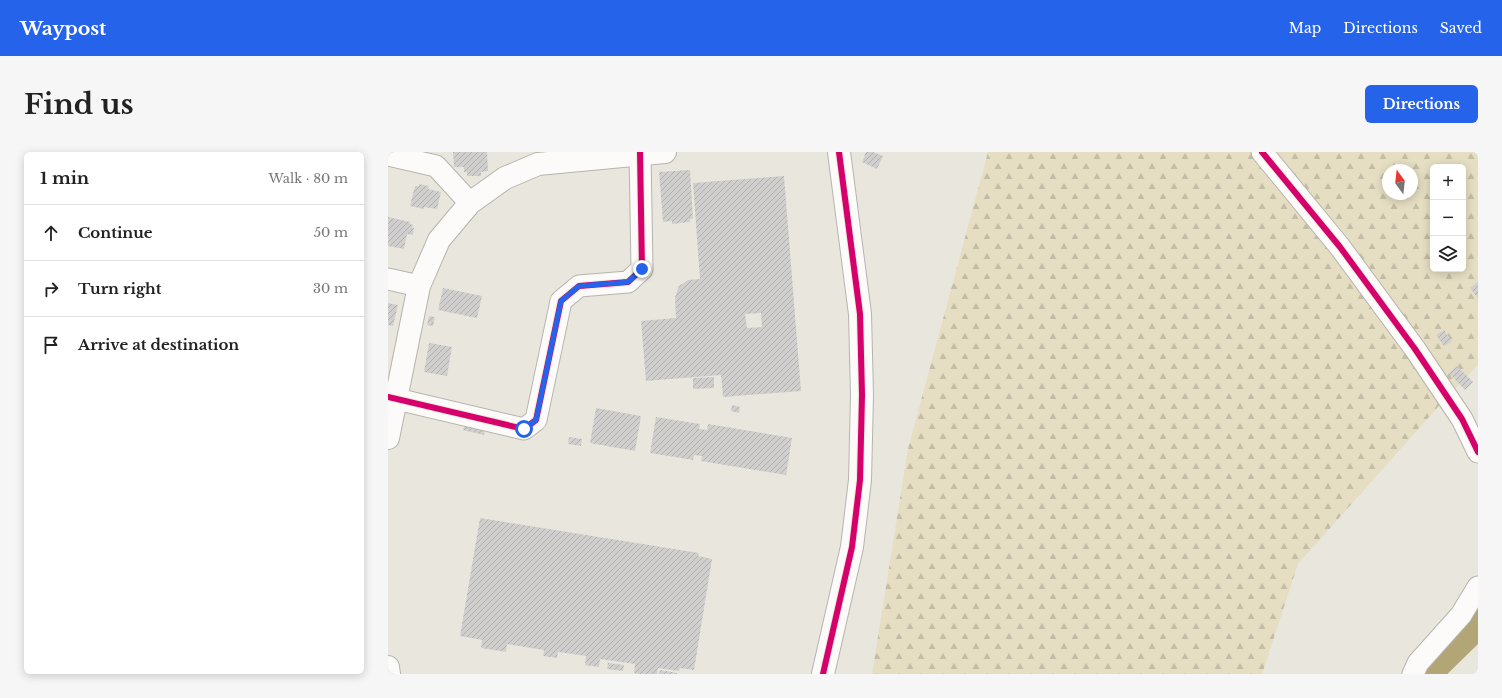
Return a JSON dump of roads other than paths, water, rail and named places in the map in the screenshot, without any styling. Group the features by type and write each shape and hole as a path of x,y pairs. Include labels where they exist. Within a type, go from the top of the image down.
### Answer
{"street":[{"path":"388,438 392,398 419,286 439,240 470,203 505,178 538,158 664,152"},
{"path":"823,674 852,547 860,480 862,395 860,314 839,152"},
{"path":"1262,152 1340,247 1415,349 1462,419 1478,452"},
{"path":"392,398 524,429 536,420 561,301 579,286 628,282 642,269 640,153"},
{"path":"388,156 436,159 470,203"},
{"path":"388,279 419,286"},
{"path":"1413,674 1418,663 1461,615 1478,586"},
{"path":"388,667 389,674"}],"waterway":[{"path":"1430,674 1434,664 1478,621"}]}
